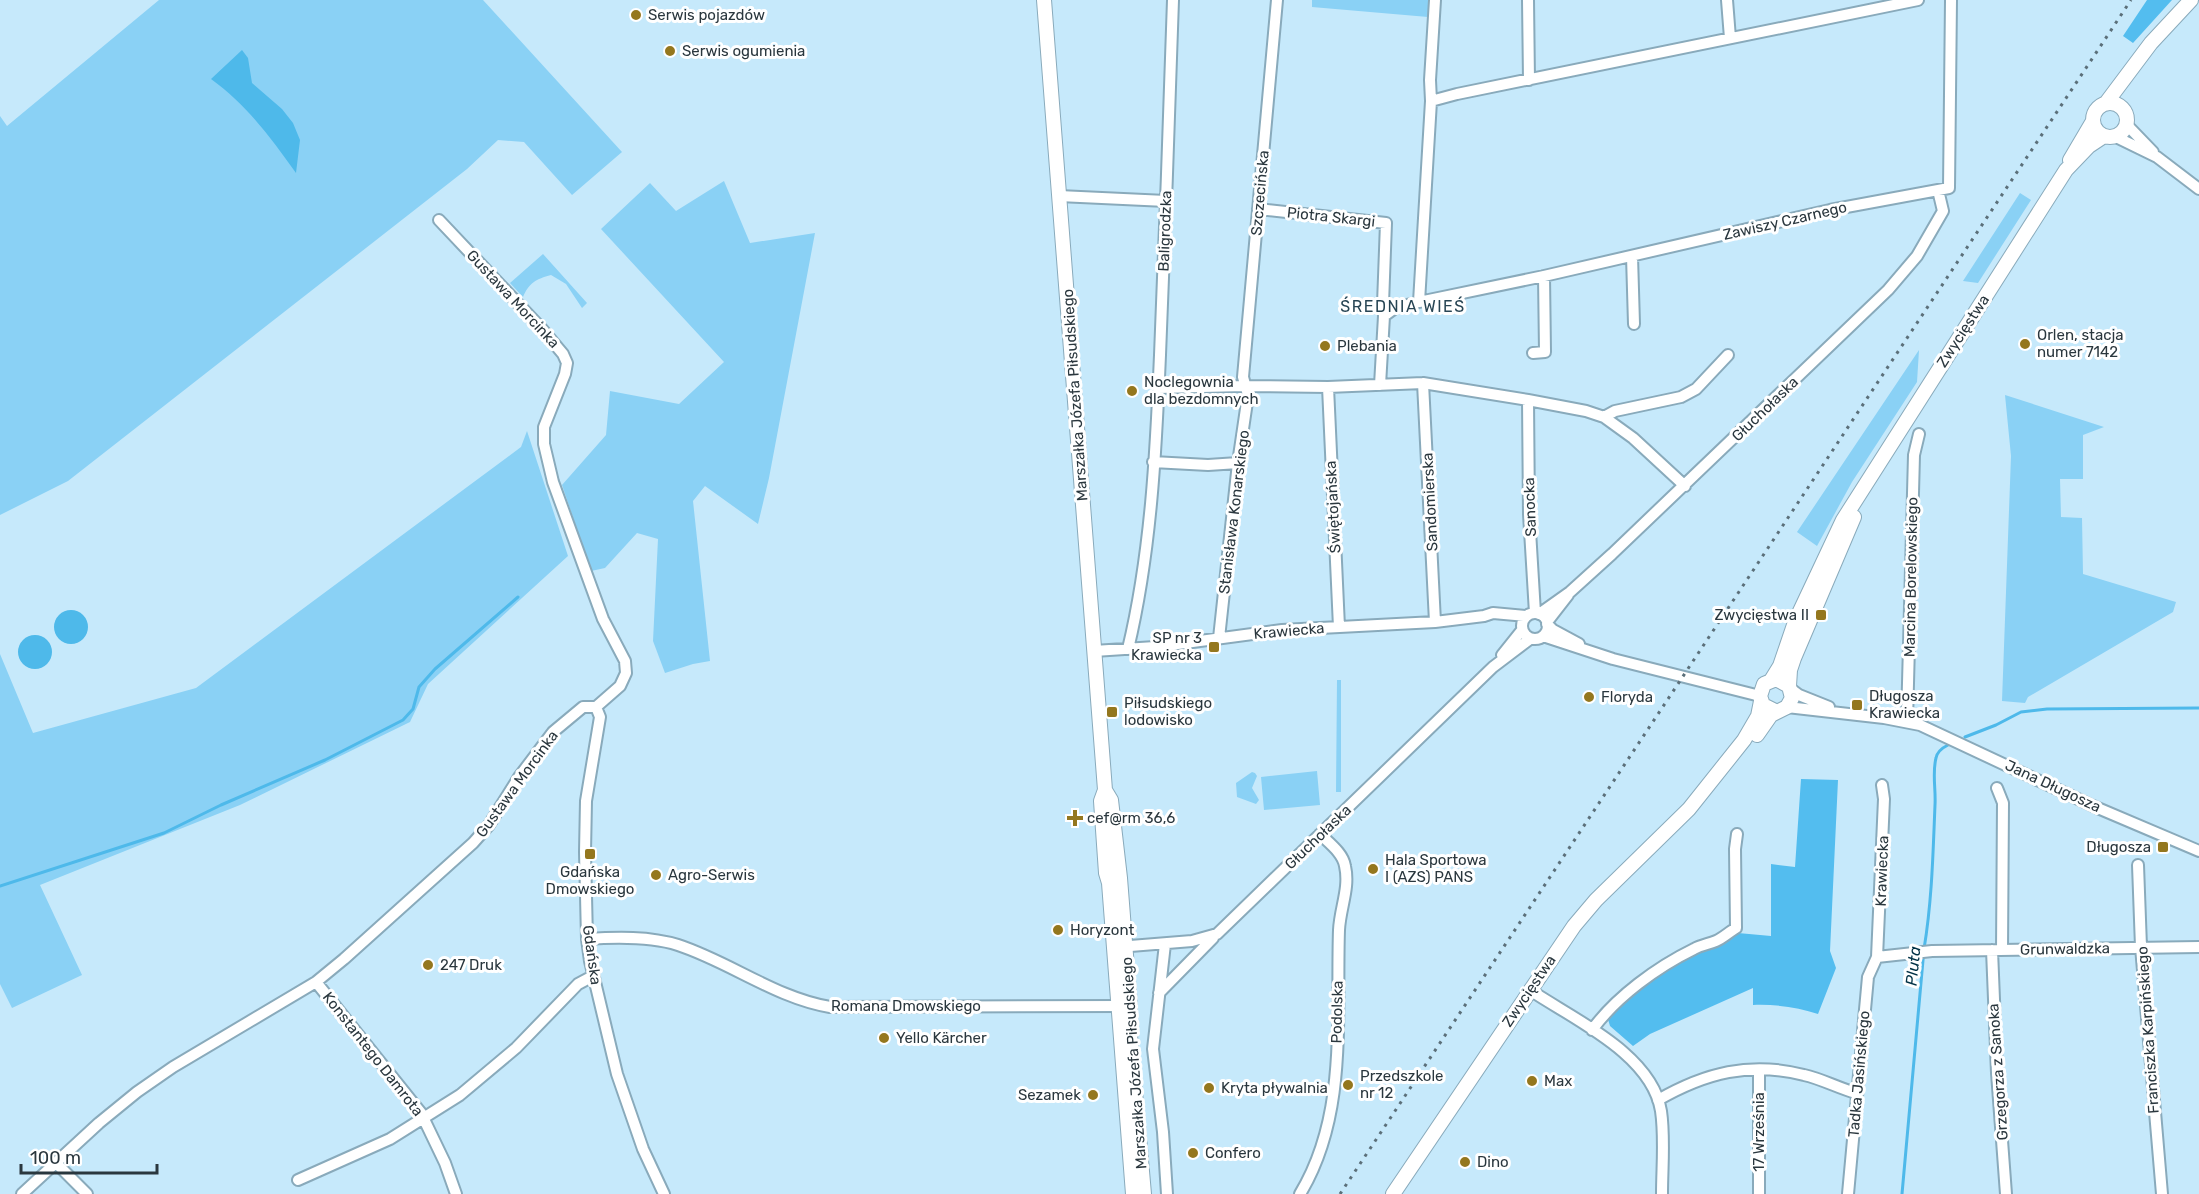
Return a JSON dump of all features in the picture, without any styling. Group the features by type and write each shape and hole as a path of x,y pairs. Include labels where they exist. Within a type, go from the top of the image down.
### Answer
{"main road":[{"name":"Marszałka Józefa Piłsudskiego","path":"1044,0 1105,790 1101,801 1120,947 1134,1143 1133,1194"},
{"path":"2134,67 2122,108 2127,119 2124,130 2109,136 2096,130 2093,121 2095,112 2106,103 2157,36 2191,0"},
{"path":"2106,103 2122,108"},
{"name":"Zwycięstwa","path":"2066,171 2072,154 2093,121"},
{"name":"Zwycięstwa","path":"1772,680 1780,666 1795,622 1840,526 1870,475 2066,171 2089,146 2109,136"},
{"name":"Zwycięstwa","path":"1790,687 1790,670 1794,658 1848,530 1861,492"},
{"path":"1772,680 1781,680 1790,687 1792,698 1781,709 1767,708 1760,699 1764,684 1772,680"},
{"name":"Zwycięstwa","path":"1393,1194 1574,926 1596,900 1689,808 1744,740 1758,716 1760,699"},
{"name":"Zwycięstwa","path":"1689,808 1705,799 1724,780 1738,764 1765,721 1781,709"},
{"name":"Marszałka Józefa Piłsudskiego","path":"1134,1143 1144,1194"}],"street":[{"name":"Baligrodzka","path":"1128,649 1140,596 1153,462 1173,0"},
{"name":"Szczecińska","path":"1245,386 1243,377 1277,0"},
{"path":"1419,302 1435,0"},
{"path":"1528,0 1528,80"},
{"path":"1728,0 1730,38"},
{"path":"1431,101 1918,0"},
{"path":"1938,190 1949,188 1950,175 1951,0"},
{"path":"2126,124 2157,157"},
{"path":"2109,136 2125,140 2157,157 2199,189"},
{"name":"Głuchołaska","path":"1539,618 1685,486 1904,273 1943,211 1938,190"},
{"name":"Zawiszy Czarnego","path":"1384,316 1395,308 1419,302 1544,276 1830,210 1938,190"},
{"path":"1059,196 1166,201"},
{"name":"Piotra Skargi","path":"1258,210 1386,223 1380,385"},
{"name":"Gustawa Morcinka","path":"22,1194 99,1123 146,1085 316,982 377,930 473,843 489,825 519,777 553,732 583,707 596,707 620,686 626,673 625,661 603,619 553,482 546,452 544,427 565,374 567,363 564,354 439,220"},
{"path":"1632,256 1634,324"},
{"path":"1533,353 1545,352 1544,276"},
{"path":"1604,417 1616,411 1681,397 1696,389 1728,355"},
{"path":"1158,388 1328,387 1423,383 1528,400 1586,411 1604,417 1633,438 1685,486"},
{"name":"Sandomierska","path":"1423,383 1435,622"},
{"name":"Stanisława Konarskiego","path":"1219,638 1248,395 1245,386"},
{"name":"Świętojańska","path":"1328,387 1339,627"},
{"name":"Sanocka","path":"1528,400 1529,514 1539,618"},
{"name":"Marcina Borelowskiego","path":"1907,721 1914,454 1919,434"},
{"path":"1153,462 1238,464"},
{"name":"Krawiecka","path":"1094,651 1282,630 1435,622 1493,613 1539,618 1552,630 1589,650"},
{"name":"Krawiecka","path":"1484,616 1506,620 1522,629"},
{"path":"1539,618 1548,628 1539,639 1530,639 1522,629 1523,621 1539,618"},
{"name":"Głuchołaska","path":"1493,667 1522,629"},
{"name":"Krawiecka","path":"1543,636 1760,699"},
{"name":"Głuchołaska","path":"1217,934 1493,667 1530,639"},
{"path":"1790,687 1799,695 1844,713"},
{"name":"Gdańska","path":"596,707 600,717 586,801 587,939 593,976 625,1098 643,1149 664,1194"},
{"path":"1781,709 1844,713 1907,721"},
{"name":"Jana Długosza","path":"1907,721 1946,736 2093,806 2199,851"},
{"name":"Krawiecka","path":"1877,957 1884,799 1882,785"},
{"name":"Grunwaldzka","path":"1997,788 2003,803 1997,950"},
{"name":"Podolska","path":"1300,1194 1323,1145 1333,1104 1339,925 1347,881 1345,864 1340,854 1320,834"},
{"path":"1592,1030 1608,1008 1668,964 1695,948 1719,940 1736,928 1737,834"},
{"name":"Franciszka Karpińskiego","path":"2138,865 2141,947 2162,1194"},
{"path":"1120,947 1165,944 1206,938 1217,934"},
{"name":"Marszałka Józefa Piłsudskiego","path":"1159,993 1217,934"},
{"name":"Romana Dmowskiego","path":"587,939 648,939 679,945 790,996 811,1004 830,1007 1124,1006"},
{"name":"Marszałka Józefa Piłsudskiego","path":"1165,944 1153,1049 1163,1132 1167,1194"},
{"name":"Grunwaldzka","path":"1877,957 1932,951 2199,947"},
{"name":"Grzegorza z Sanoka","path":"1997,950 1997,1073 2006,1194"},
{"name":"Tadka Jasińskiego","path":"1848,1194 1868,977 1877,957"},
{"path":"298,1180 363,1153 424,1120 500,1063 578,984 593,976"},
{"name":"Konstantego Damrota","path":"316,982 406,1092 424,1120 445,1163 456,1194"},
{"path":"1530,990 1626,1053 1647,1079 1658,1100 1662,1131 1662,1194"},
{"name":"17 Września","path":"1759,1070 1759,1194"},
{"path":"1658,1100 1688,1083 1726,1071 1786,1071 1806,1075 1856,1093"},
{"path":"56,1162 87,1194"}],"shaded area":[{"path":"159,0 483,0 622,152 572,195 524,142 498,140 467,169 68,481 0,515 0,116 7,126"},
{"path":"1312,0 1430,0 1428,17 1312,7"},
{"path":"2147,0 2172,0 2133,43 2123,36"},
{"path":"242,50 248,58 252,83 282,109 293,123 300,140 296,173 247,110 211,79"},
{"path":"724,181 750,243 815,233 769,478 758,524 705,486 693,501 710,661 665,673 653,641 658,539 637,533 605,568 591,571 562,485 606,435 610,391 679,404 724,362 601,229 650,183 676,211"},
{"path":"2020,193 2031,200 1978,283 1963,281"},
{"path":"543,254 587,303 582,308 566,284 551,275 534,282 523,297 510,283"},
{"path":"1919,350 1917,382 1852,482 1817,546 1797,532"},
{"path":"2005,395 2104,427 2083,435 2083,479 2060,479 2061,517 2082,518 2083,574 2176,602 2173,612 2028,697 2025,703 2002,701 2011,456"},
{"path":"527,431 568,556 428,684 410,722 240,805 40,885 82,975 12,1008 0,984 0,654 33,733 196,688 521,447"},
{"path":"71,610 83,615 88,627 83,639 71,644 59,639 54,627 59,615"},
{"path":"35,635 47,640 52,652 47,664 35,669 23,664 18,652 23,640"},
{"path":"1337,680 1341,680 1341,792 1336,792"},
{"path":"1317,771 1320,805 1264,810 1261,777"},
{"path":"1252,772 1257,776 1252,788 1259,800 1256,804 1237,797 1236,783"},
{"path":"1801,779 1838,780 1830,951 1836,968 1818,1014 1786,1006 1753,1005 1753,988 1650,1034 1633,1046 1610,1026 1607,1016 1625,998 1672,965 1738,933 1771,936 1771,864 1795,867"}],"waterway":[{"path":"0,886 164,833 221,805 325,760 403,720 413,709 419,687 435,669 518,597"},
{"name":"Pluta","path":"1965,737 2021,712 2047,709 2199,708"},
{"name":"Pluta","path":"1902,1194 1933,859 1935,764 1939,752 1948,745"}],"railway":[{"path":"1340,1194 2131,0"}],"place":[{"name":"Serwis pojazdów","path":"636,15"},
{"name":"Serwis ogumienia","path":"670,51"},
{"name":"Orlen, stacja numer 7142","path":"2025,344"},
{"name":"Plebania","path":"1325,346"},
{"name":"Noclegownia dla bezdomnych","path":"1132,391"},
{"name":"Zwycięstwa II","path":"1821,615"},
{"name":"SP nr 3 Krawiecka","path":"1214,647"},
{"name":"Floryda","path":"1589,697"},
{"name":"Długosza Krawiecka","path":"1857,705"},
{"name":"Piłsudskiego lodowisko","path":"1112,712"},
{"name":"cef@rm 36,6","path":"1075,818"},
{"name":"Długosza","path":"2163,847"},
{"name":"Gdańska Dmowskiego","path":"590,854"},
{"name":"Hala Sportowa I (AZS) PANS","path":"1373,869"},
{"name":"Agro-Serwis","path":"656,875"},
{"name":"Horyzont","path":"1058,930"},
{"name":"247 Druk","path":"428,965"},
{"name":"Yello Kärcher","path":"884,1038"},
{"name":"Max","path":"1532,1081"},
{"name":"Przedszkole nr 12","path":"1348,1085"},
{"name":"Kryta pływalnia","path":"1209,1088"},
{"name":"Sezamek","path":"1093,1095"},
{"name":"Confero","path":"1193,1153"},
{"name":"Dino","path":"1465,1162"}],"district":[{"name":"ŚREDNIA WIEŚ","path":"1403,306"}]}
